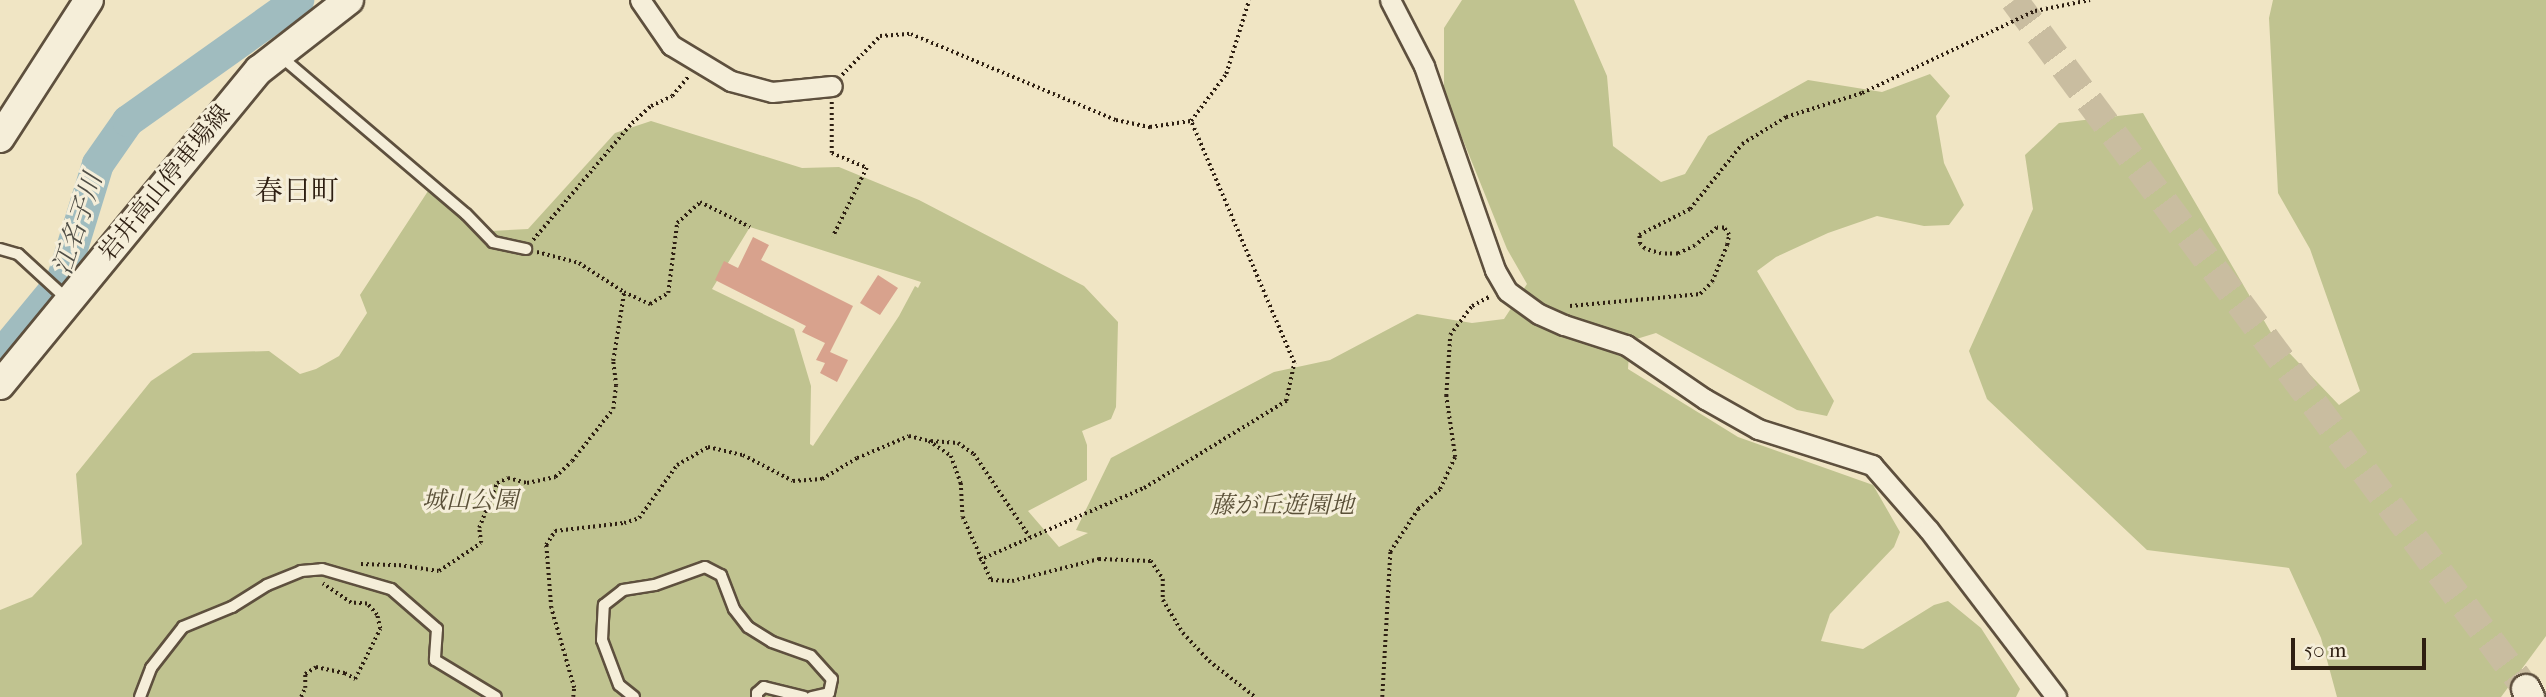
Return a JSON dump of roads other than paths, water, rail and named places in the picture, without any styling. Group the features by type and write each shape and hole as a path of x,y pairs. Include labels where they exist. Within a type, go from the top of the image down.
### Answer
{"main road":[{"path":"0,138 89,0"},
{"name":"岩井高山停車場線","path":"0,385 66,298 259,70 277,53 349,0"}],"street":[{"path":"640,0 671,45 698,65 731,81 772,92 831,86"},
{"path":"1390,0 1424,66 1495,270 1507,292 1539,314 1626,345 1705,399 1758,429 1872,465 1929,530 2056,697"}],"lane":[{"path":"277,53 466,214 493,242 526,249"},
{"path":"0,249 18,254 66,298"},
{"path":"634,697 619,685 601,640 604,605 623,590 655,585 705,567 720,575 734,609 748,627 772,642 811,656 832,679 829,693 811,697"},
{"path":"140,697 151,668 183,627 232,607 279,580 301,571 321,569 391,589 437,628 435,660 496,697"},
{"path":"757,697 757,693 764,687 804,697"}],"waterway":[{"name":"江名子川","path":"0,356 62,281 98,164 128,121 298,0"}],"tunnel":[{"path":"2014,0 2526,689"}],"district":[{"name":"春日町","path":"297,191"}],"park label":[{"name":"城山公園","path":"470,501"},
{"name":"藤が丘遊園地","path":"1282,506"}]}
